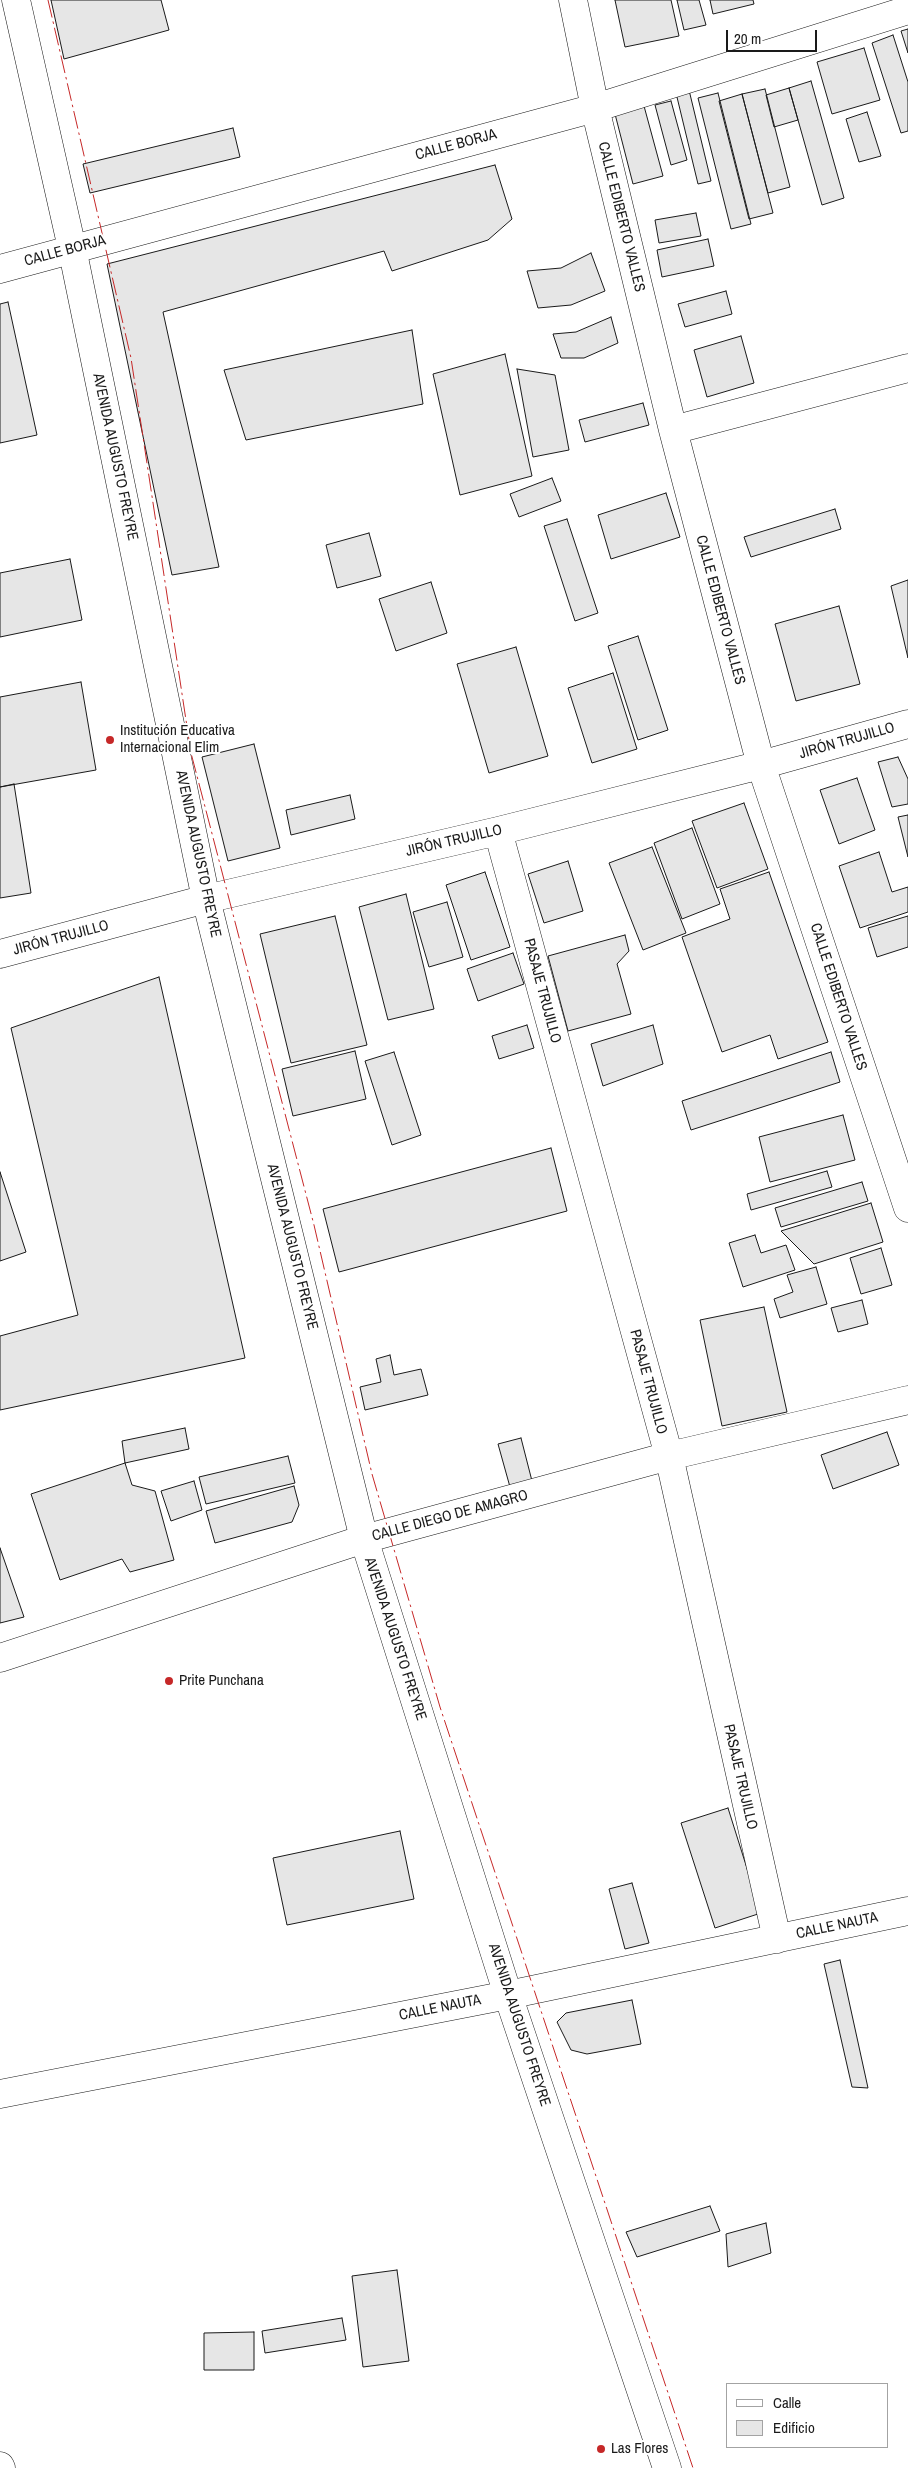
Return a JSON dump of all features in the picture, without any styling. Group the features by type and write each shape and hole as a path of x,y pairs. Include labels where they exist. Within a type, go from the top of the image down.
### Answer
{"street":[{"name":"AVENIDA AUGUSTO FREYRE","path":"16,0 72,248 206,899 364,1539 508,1994 667,2468"},
{"name":"CALLE EDIBERTO VALLES","path":"573,0 595,108 673,430 761,765 908,1208"},
{"name":"CALLE BORJA","path":"0,268 595,108 908,10"},
{"path":"673,430 908,368"},
{"name":"JIRÓN TRUJILLO","path":"0,954 206,899 498,831 761,765 908,724"},
{"name":"PASAJE TRUJILLO","path":"498,831 669,1456 777,1939"},
{"name":"CALLE DIEGO DE AMAGRO","path":"0,1658 364,1539 669,1456 908,1400"},
{"name":"CALLE NAUTA","path":"0,2094 508,1994 908,1911"}],"building":[{"path":"51,0 161,0 169,30 64,59"},
{"path":"615,0 671,0 679,36 625,47"},
{"path":"677,0 699,0 706,25 684,30"},
{"path":"710,0 753,0 754,4 713,14"},
{"path":"908,29 908,53 901,31"},
{"path":"893,35 908,82 908,131 901,133 872,43"},
{"path":"864,48 880,100 832,114 817,62"},
{"path":"811,81 844,198 822,205 789,88"},
{"path":"789,88 798,120 774,127 766,95"},
{"path":"765,89 790,187 768,193 742,94"},
{"path":"689,90 711,181 698,184 676,93"},
{"path":"718,93 751,224 731,229 698,98"},
{"path":"742,94 773,213 749,219 719,101"},
{"path":"671,101 687,160 671,165 655,105"},
{"path":"644,106 663,176 633,184 615,114"},
{"path":"867,112 881,156 859,162 846,119"},
{"path":"233,128 240,157 90,193 83,164"},
{"path":"495,165 512,219 488,240 392,271 384,251 163,312 219,567 172,575 107,264"},
{"path":"696,213 701,236 659,243 655,220"},
{"path":"708,239 714,266 662,277 657,250"},
{"path":"591,253 605,291 571,305 538,308 527,271 561,268"},
{"path":"726,291 732,314 685,327 678,304"},
{"path":"8,302 37,435 0,443 0,304"},
{"path":"611,317 618,343 584,358 561,358 553,334 576,332"},
{"path":"412,330 423,404 246,440 224,370"},
{"path":"741,336 754,383 707,397 694,350"},
{"path":"505,354 532,476 460,495 433,374"},
{"path":"517,369 555,375 569,450 533,457"},
{"path":"643,403 649,425 585,442 579,420"},
{"path":"552,478 561,501 519,517 510,494"},
{"path":"666,493 680,537 611,559 598,515"},
{"path":"835,509 841,529 751,557 744,537"},
{"path":"567,519 598,613 575,621 544,526"},
{"path":"369,533 381,576 337,588 326,545"},
{"path":"70,559 82,620 0,637 0,573"},
{"path":"908,580 908,658 891,586"},
{"path":"431,582 447,633 396,651 379,599"},
{"path":"839,606 860,684 796,701 775,624"},
{"path":"638,636 668,730 638,740 608,646"},
{"path":"516,647 548,756 489,773 457,664"},
{"path":"613,673 637,749 592,763 568,688"},
{"path":"81,682 96,770 0,787 0,697"},
{"path":"254,744 280,848 228,861 202,757"},
{"path":"898,757 908,779 908,804 892,807 878,762"},
{"path":"857,778 875,830 839,844 820,790"},
{"path":"14,784 31,893 0,898 0,787"},
{"path":"350,795 355,819 291,835 286,810"},
{"path":"744,803 768,869 717,888 692,821"},
{"path":"908,815 908,857 898,817"},
{"path":"692,828 720,904 682,919 654,843"},
{"path":"652,847 686,933 643,950 609,863"},
{"path":"879,852 892,892 908,887 908,912 860,928 839,866"},
{"path":"568,861 583,911 544,923 528,874"},
{"path":"485,872 510,947 471,960 446,885"},
{"path":"769,872 828,1042 778,1059 770,1035 722,1052 682,937 730,919 720,889"},
{"path":"406,894 434,1009 388,1020 359,907"},
{"path":"447,902 463,957 429,967 413,912"},
{"path":"335,916 367,1045 291,1063 260,934"},
{"path":"908,916 908,947 877,957 868,928"},
{"path":"625,935 629,951 617,964 631,1014 568,1031 548,956"},
{"path":"513,953 524,984 478,1001 467,969"},
{"path":"159,977 245,1358 0,1410 0,1336 78,1315 11,1028"},
{"path":"527,1025 534,1048 499,1059 492,1036"},
{"path":"653,1025 663,1064 603,1086 591,1044"},
{"path":"355,1051 366,1099 293,1116 282,1069"},
{"path":"394,1052 421,1135 392,1145 365,1061"},
{"path":"831,1052 840,1082 691,1130 682,1101"},
{"path":"843,1115 855,1160 770,1182 759,1137"},
{"path":"551,1148 567,1211 339,1272 323,1209"},
{"path":"827,1171 832,1187 751,1210 747,1194"},
{"path":"0,1172 26,1252 0,1261"},
{"path":"862,1182 868,1201 781,1227 775,1208"},
{"path":"871,1203 883,1242 814,1264 781,1231"},
{"path":"755,1235 761,1253 786,1245 795,1270 743,1287 729,1243"},
{"path":"881,1248 892,1285 861,1294 850,1258"},
{"path":"816,1267 827,1304 780,1318 774,1299 793,1292 787,1275"},
{"path":"862,1300 868,1324 838,1332 831,1308"},
{"path":"764,1307 787,1412 722,1426 700,1320"},
{"path":"390,1355 394,1375 421,1369 428,1395 365,1410 360,1387 381,1382 376,1359"},
{"path":"185,1428 189,1449 125,1463 122,1441"},
{"path":"887,1432 899,1465 833,1489 821,1455"},
{"path":"521,1438 532,1481 510,1487 498,1444"},
{"path":"288,1456 295,1483 206,1504 199,1477"},
{"path":"125,1463 132,1485 155,1491 174,1560 130,1572 122,1559 60,1580 31,1494"},
{"path":"194,1481 202,1510 171,1521 161,1491"},
{"path":"294,1486 299,1505 292,1522 215,1543 206,1511"},
{"path":"0,1548 24,1617 0,1623"},
{"path":"728,1808 761,1913 715,1928 681,1823"},
{"path":"400,1831 414,1899 287,1925 273,1858"},
{"path":"632,1883 649,1943 625,1949 609,1889"},
{"path":"840,1960 868,2088 852,2087 824,1964"},
{"path":"632,2000 641,2044 587,2054 571,2050 557,2022 566,2013"},
{"path":"710,2206 720,2231 637,2257 626,2232"},
{"path":"766,2223 771,2253 728,2267 726,2234"},
{"path":"397,2270 409,2361 363,2367 352,2276"},
{"path":"342,2318 346,2340 265,2353 262,2331"},
{"path":"254,2332 254,2370 204,2370 204,2333"}],"power":[{"path":"48,0 131,358 191,753 314,1225 372,1474 440,1707 693,2468"}],"place":[{"name":"Institución Educativa Internacional Elim","path":"110,740"},
{"name":"Prite Punchana","path":"169,1681"},
{"name":"Las Flores","path":"601,2449"}]}
